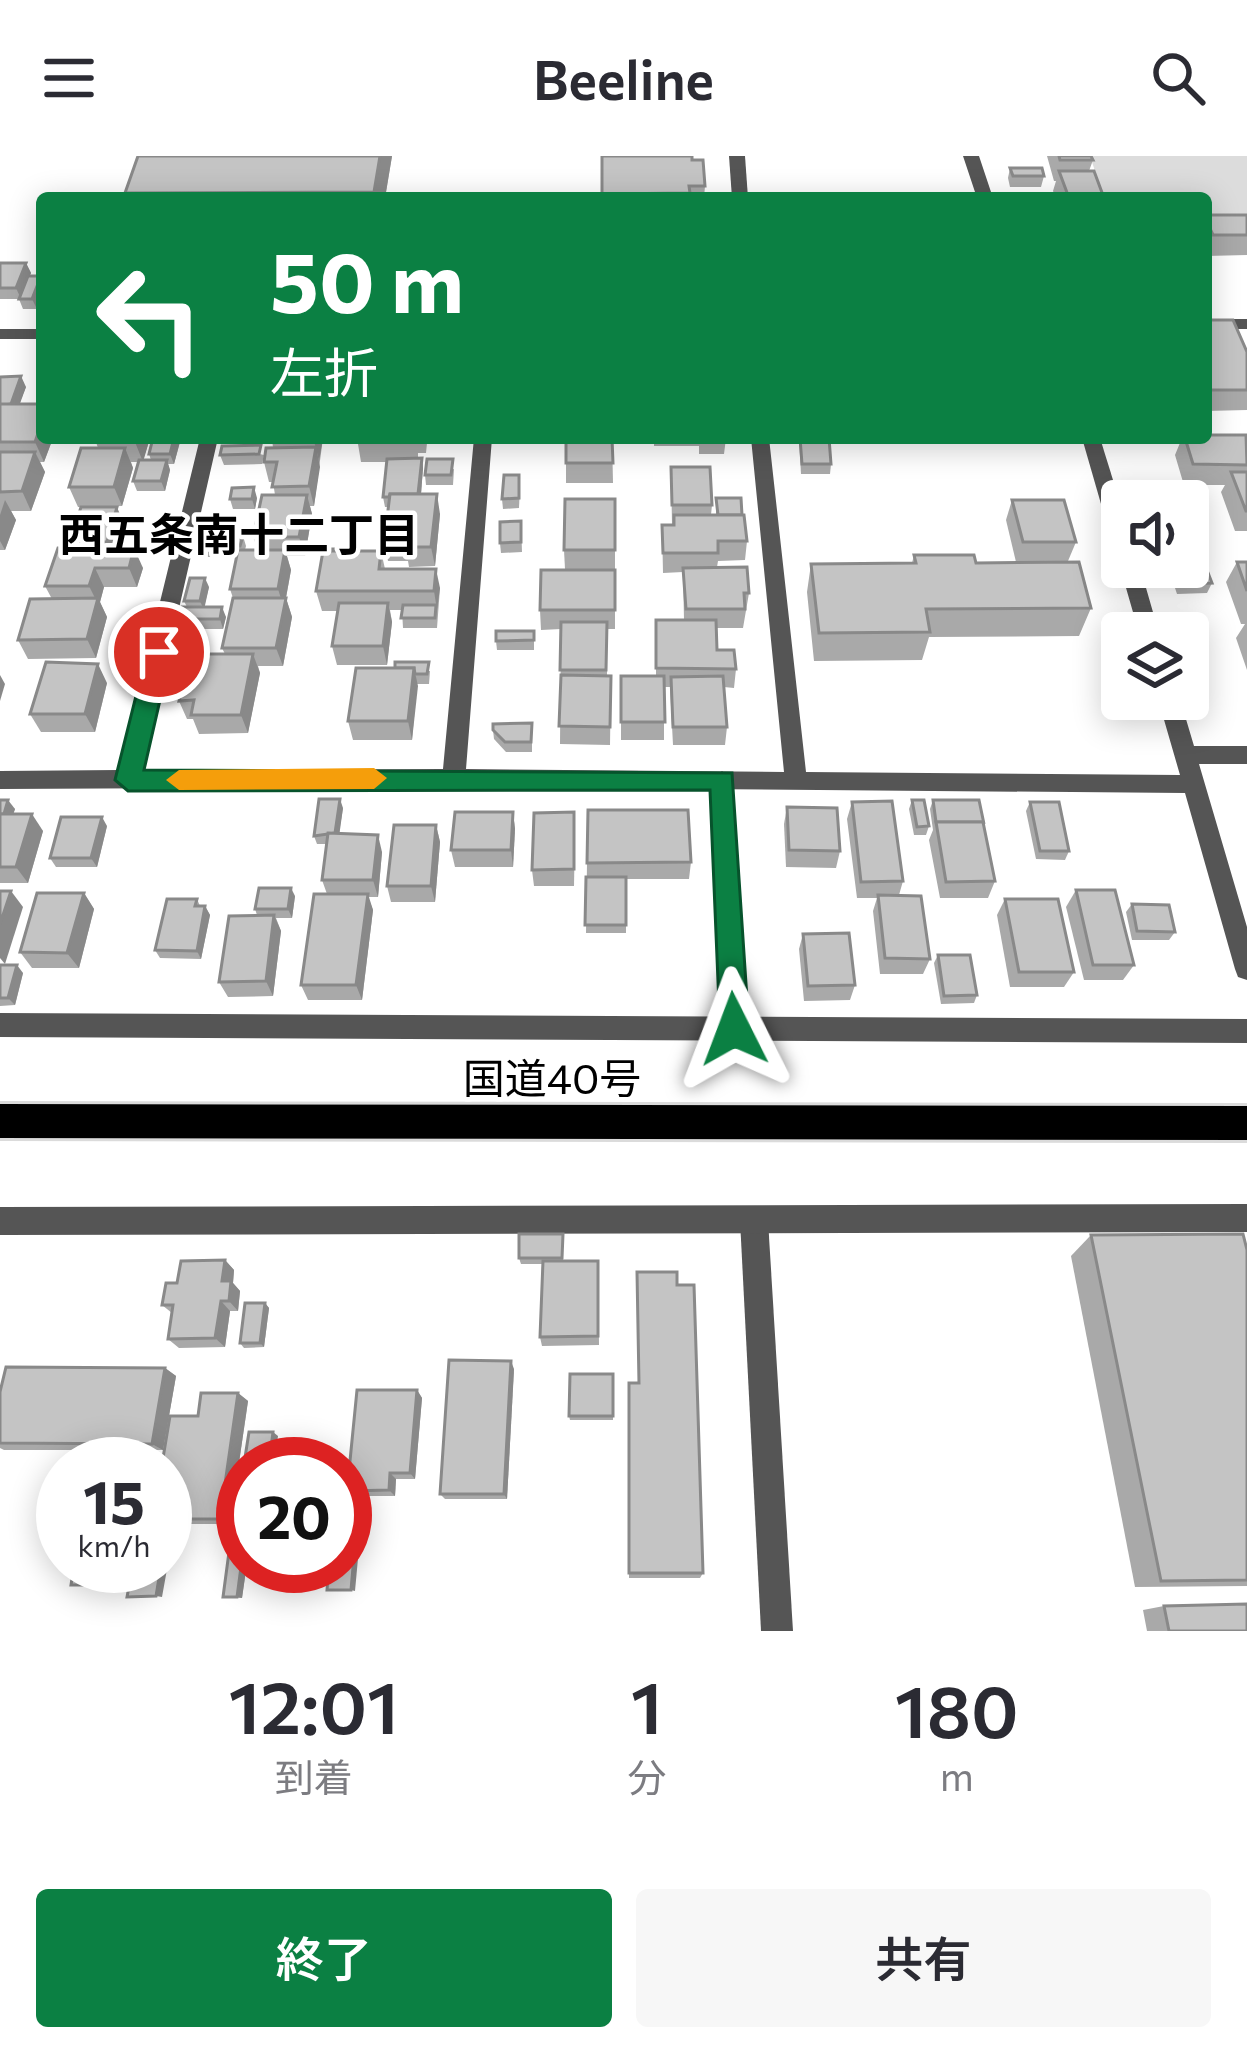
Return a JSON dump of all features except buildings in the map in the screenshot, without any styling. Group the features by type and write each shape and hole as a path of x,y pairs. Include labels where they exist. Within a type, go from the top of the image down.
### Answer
{"highway":[{"name":"国道40号","path":"0,1121 1247,1123"}],"street":[{"path":"737,156 740,192"},
{"path":"971,156 983,192"},
{"path":"1212,324 1247,324"},
{"path":"0,334 36,334"},
{"path":"128,780 208,444"},
{"path":"454,778 482,444"},
{"path":"761,444 796,781"},
{"path":"1093,444 1104,480"},
{"path":"1174,720 1247,969"},
{"path":"1185,755 1247,755"},
{"path":"0,780 1193,784"},
{"path":"722,780 734,1029"},
{"path":"0,1024 1247,1031"},
{"path":"0,1221 1247,1218"},
{"path":"754,1220 778,1631"}],"shaded area":[{"path":"1090,156 1247,156 1247,227 1212,227 1212,192 1102,192"}],"slow traffic":[{"path":"179,780 374,778"}],"district":[{"name":"西五条南十二丁目","path":"239,532"}],"route":[{"path":"159,652 128,780 722,780 734,1029"}]}
